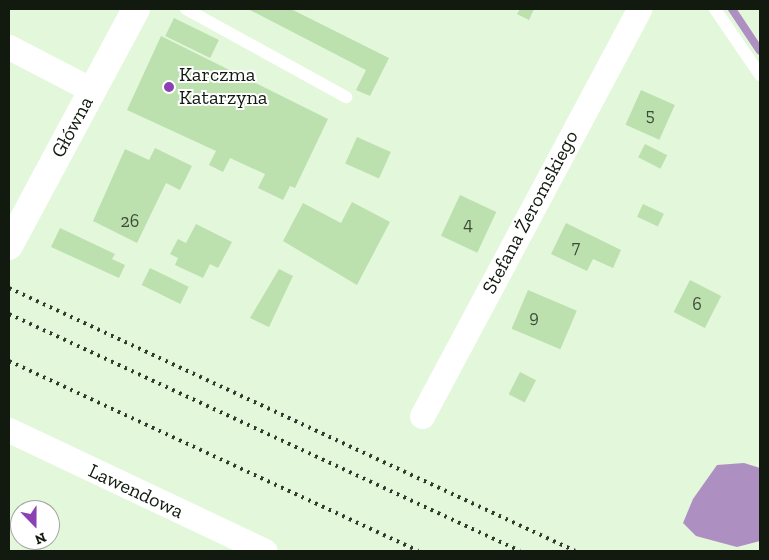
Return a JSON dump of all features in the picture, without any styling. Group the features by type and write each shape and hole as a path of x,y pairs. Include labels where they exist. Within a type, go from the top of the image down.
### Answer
{"street":[{"name":"Główna","path":"9,246 136,9"},
{"name":"Stefana Żeromskiego","path":"422,416 639,9"},
{"path":"9,47 92,90"},
{"name":"Lawendowa","path":"9,430 265,551"}],"lane":[{"path":"186,9 346,97"},
{"path":"715,9 760,75"}],"shaded area":[{"path":"744,463 760,468 760,541 737,547 696,536 683,523 693,499 717,465"}],"building":[{"path":"248,9 291,9 389,58 370,96 356,90 366,70"},
{"path":"520,9 534,9 529,20 517,14"},
{"path":"174,18 219,40 210,58 165,36"},
{"path":"161,36 328,119 295,188 290,186 283,200 258,188 265,174 230,158 223,172 209,165 216,151 127,110"},
{"path":"641,90 675,105 659,140 626,125"},
{"path":"357,137 391,152 379,179 345,163"},
{"path":"645,144 667,155 660,169 638,157"},
{"path":"155,148 192,166 180,190 166,183 137,243 93,221 125,149 149,160"},
{"path":"460,195 496,212 477,253 441,236"},
{"path":"352,202 390,222 357,285 283,241 303,203 341,223"},
{"path":"643,204 664,214 658,226 637,217"},
{"path":"566,223 621,250 613,268 593,259 587,271 551,254"},
{"path":"196,224 232,242 218,268 210,264 203,278 175,265 178,258 170,254 178,239 186,243"},
{"path":"60,228 115,254 112,259 125,265 119,278 51,247"},
{"path":"150,268 189,287 180,304 142,285"},
{"path":"279,269 293,276 269,327 250,318"},
{"path":"690,280 721,296 705,328 674,312"},
{"path":"528,290 577,311 560,349 512,329"},
{"path":"520,372 536,380 525,402 509,394"}],"waterway":[{"path":"732,9 760,51"}],"railway":[{"path":"9,288 575,551"},
{"path":"9,314 520,551"},
{"path":"9,361 418,551"}],"place":[{"name":"Karczma Katarzyna","path":"169,87"}]}
